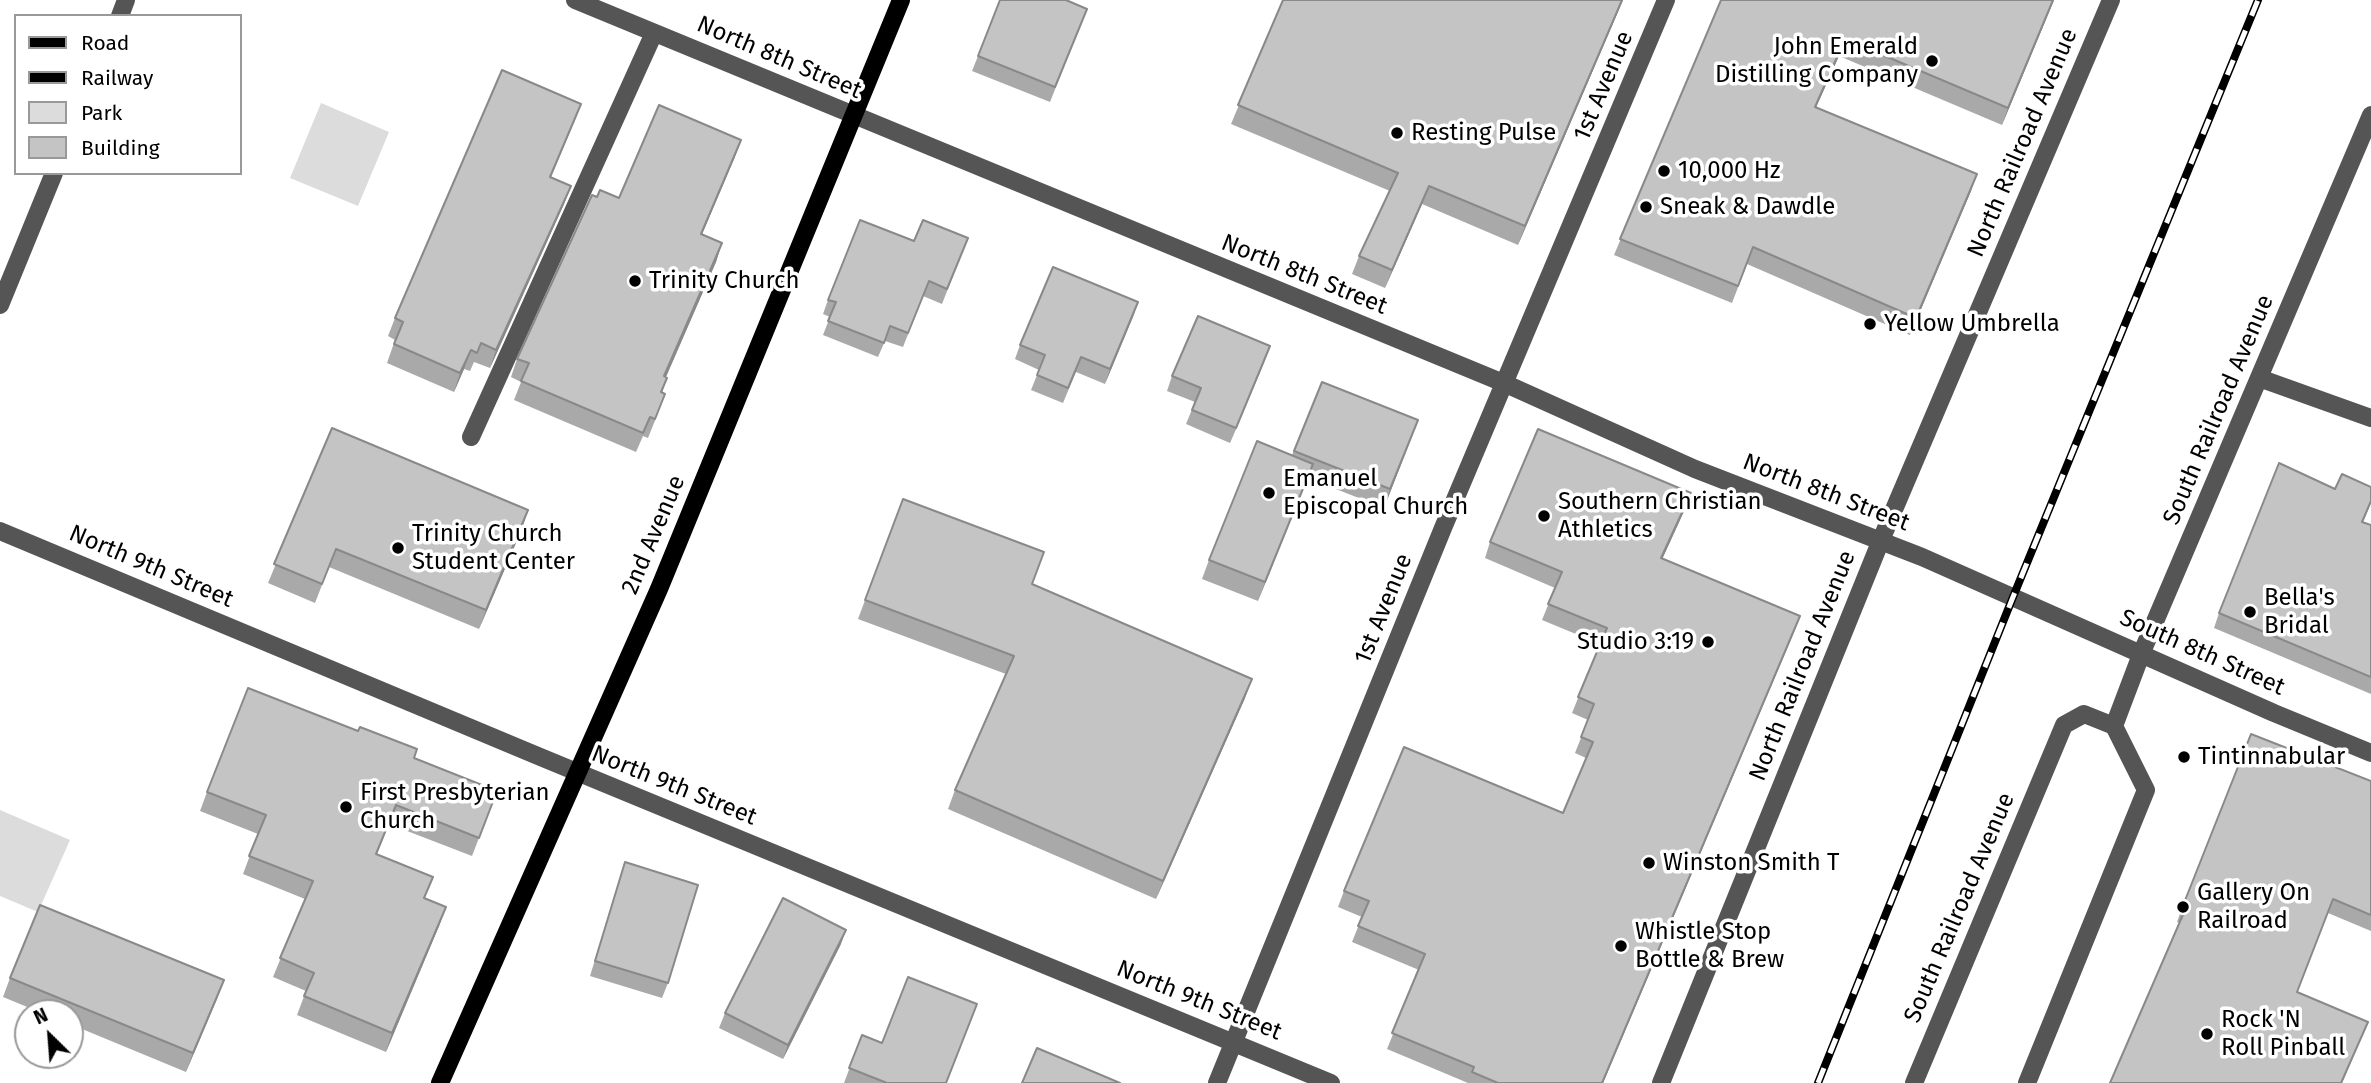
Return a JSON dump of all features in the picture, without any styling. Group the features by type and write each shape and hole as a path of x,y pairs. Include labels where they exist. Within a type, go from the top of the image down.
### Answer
{"main road":[{"name":"2nd Avenue","path":"440,1083 659,589 901,0"}],"street":[{"name":"North 8th Street","path":"575,0 1506,384 1695,469 1881,540 2013,597"},
{"name":"1st Avenue","path":"1217,1083 1443,528 1666,0"},
{"name":"North Railroad Avenue","path":"1661,1083 1881,540 2111,0"},
{"path":"471,437 654,33"},
{"name":"South Railroad Avenue","path":"1914,1083 2064,725 2084,714 2114,726 2142,652 2371,115"},
{"path":"0,305 53,175"},
{"path":"2259,378 2371,418"},
{"name":"North 9th Street","path":"0,531 1331,1083"},
{"name":"South 8th Street","path":"2013,597 2371,753"},
{"path":"2027,1083 2146,790 2114,726"}],"green space":[{"path":"321,103 389,132 358,206 290,178"},
{"path":"0,810 70,840 38,912 0,896"}],"building":[{"path":"1000,0 1066,0 1087,9 1055,87 978,56"},
{"path":"1283,0 1622,0 1525,226 1429,186 1392,270 1359,256 1398,173 1238,105"},
{"path":"1721,0 2053,0 2008,108 1845,39 1815,107 1977,174 1916,318 1753,247 1738,286 1620,239"},
{"path":"502,70 581,104 550,177 571,186 496,350 481,343 477,353 471,350 460,373 394,344 403,322 395,318"},
{"path":"659,105 741,140 701,234 722,243 664,376 667,378 661,392 665,394 655,419 650,417 643,433 521,381 529,363 517,359 592,195 597,197 600,190 619,198"},
{"path":"860,220 914,241 923,220 968,238 947,289 929,281 908,333 890,326 884,343 828,321 836,302 828,300"},
{"path":"1053,267 1138,302 1110,369 1081,357 1068,388 1037,375 1045,355 1020,345"},
{"path":"1198,316 1270,346 1236,428 1192,410 1201,388 1172,376"},
{"path":"1322,382 1418,420 1390,489 1294,451"},
{"name":"Trinity Church Student Center","path":"332,428 528,510 486,610 336,549 322,584 274,564"},
{"path":"1538,429 1691,493 1661,558 1800,616 1602,1083 1498,1083 1472,1072 1474,1067 1392,1033 1425,954 1358,926 1369,901 1344,891 1404,747 1563,813 1593,742 1581,737 1594,704 1578,697 1607,628 1548,604 1562,572 1490,542"},
{"path":"1257,441 1313,464 1265,582 1209,560"},
{"path":"2279,463 2335,489 2342,474 2371,487 2371,501 2362,522 2371,525 2371,677 2219,613"},
{"path":"903,499 1044,552 1032,584 1252,679 1163,881 955,790 1014,656 865,600"},
{"path":"248,688 358,731 360,727 417,749 414,758 497,791 479,838 396,805 376,854 433,877 424,898 446,907 392,1033 304,996 314,973 280,958 313,881 249,856 266,815 207,792"},
{"path":"2251,734 2371,781 2371,915 2333,899 2297,992 2368,1022 2341,1083 2110,1083 2185,910 2182,908"},
{"path":"625,862 698,885 668,983 595,961"},
{"path":"783,898 846,930 788,1045 725,1013"},
{"path":"40,905 224,980 193,1053 84,1008 84,999 61,999 10,978"},
{"path":"908,977 977,1004 946,1083 887,1083 849,1068 862,1035 882,1043"},
{"path":"1037,1048 1120,1083 1022,1083"}],"railway":[{"path":"1818,1083 2013,597 2258,0"}],"place":[{"name":"John Emerald Distilling Company","path":"1932,61"},
{"name":"Resting Pulse","path":"1397,133"},
{"name":"10,000 Hz","path":"1664,171"},
{"name":"Sneak & Dawdle","path":"1646,207"},
{"name":"Trinity Church","path":"635,281"},
{"name":"Yellow Umbrella","path":"1870,324"},
{"name":"Emanuel Episcopal Church","path":"1269,493"},
{"name":"Southern Christian Athletics","path":"1544,516"},
{"name":"Trinity Church Student Center","path":"398,548"},
{"name":"Bella's Bridal","path":"2250,612"},
{"name":"Studio 3:19","path":"1708,642"},
{"name":"Tintinnabular","path":"2184,757"},
{"name":"First Presbyterian Church","path":"346,807"},
{"name":"Winston Smith T","path":"1649,863"},
{"name":"Gallery On Railroad","path":"2183,907"},
{"name":"Whistle Stop Bottle & Brew","path":"1621,946"},
{"name":"Rock 'N Roll Pinball","path":"2207,1034"}]}
